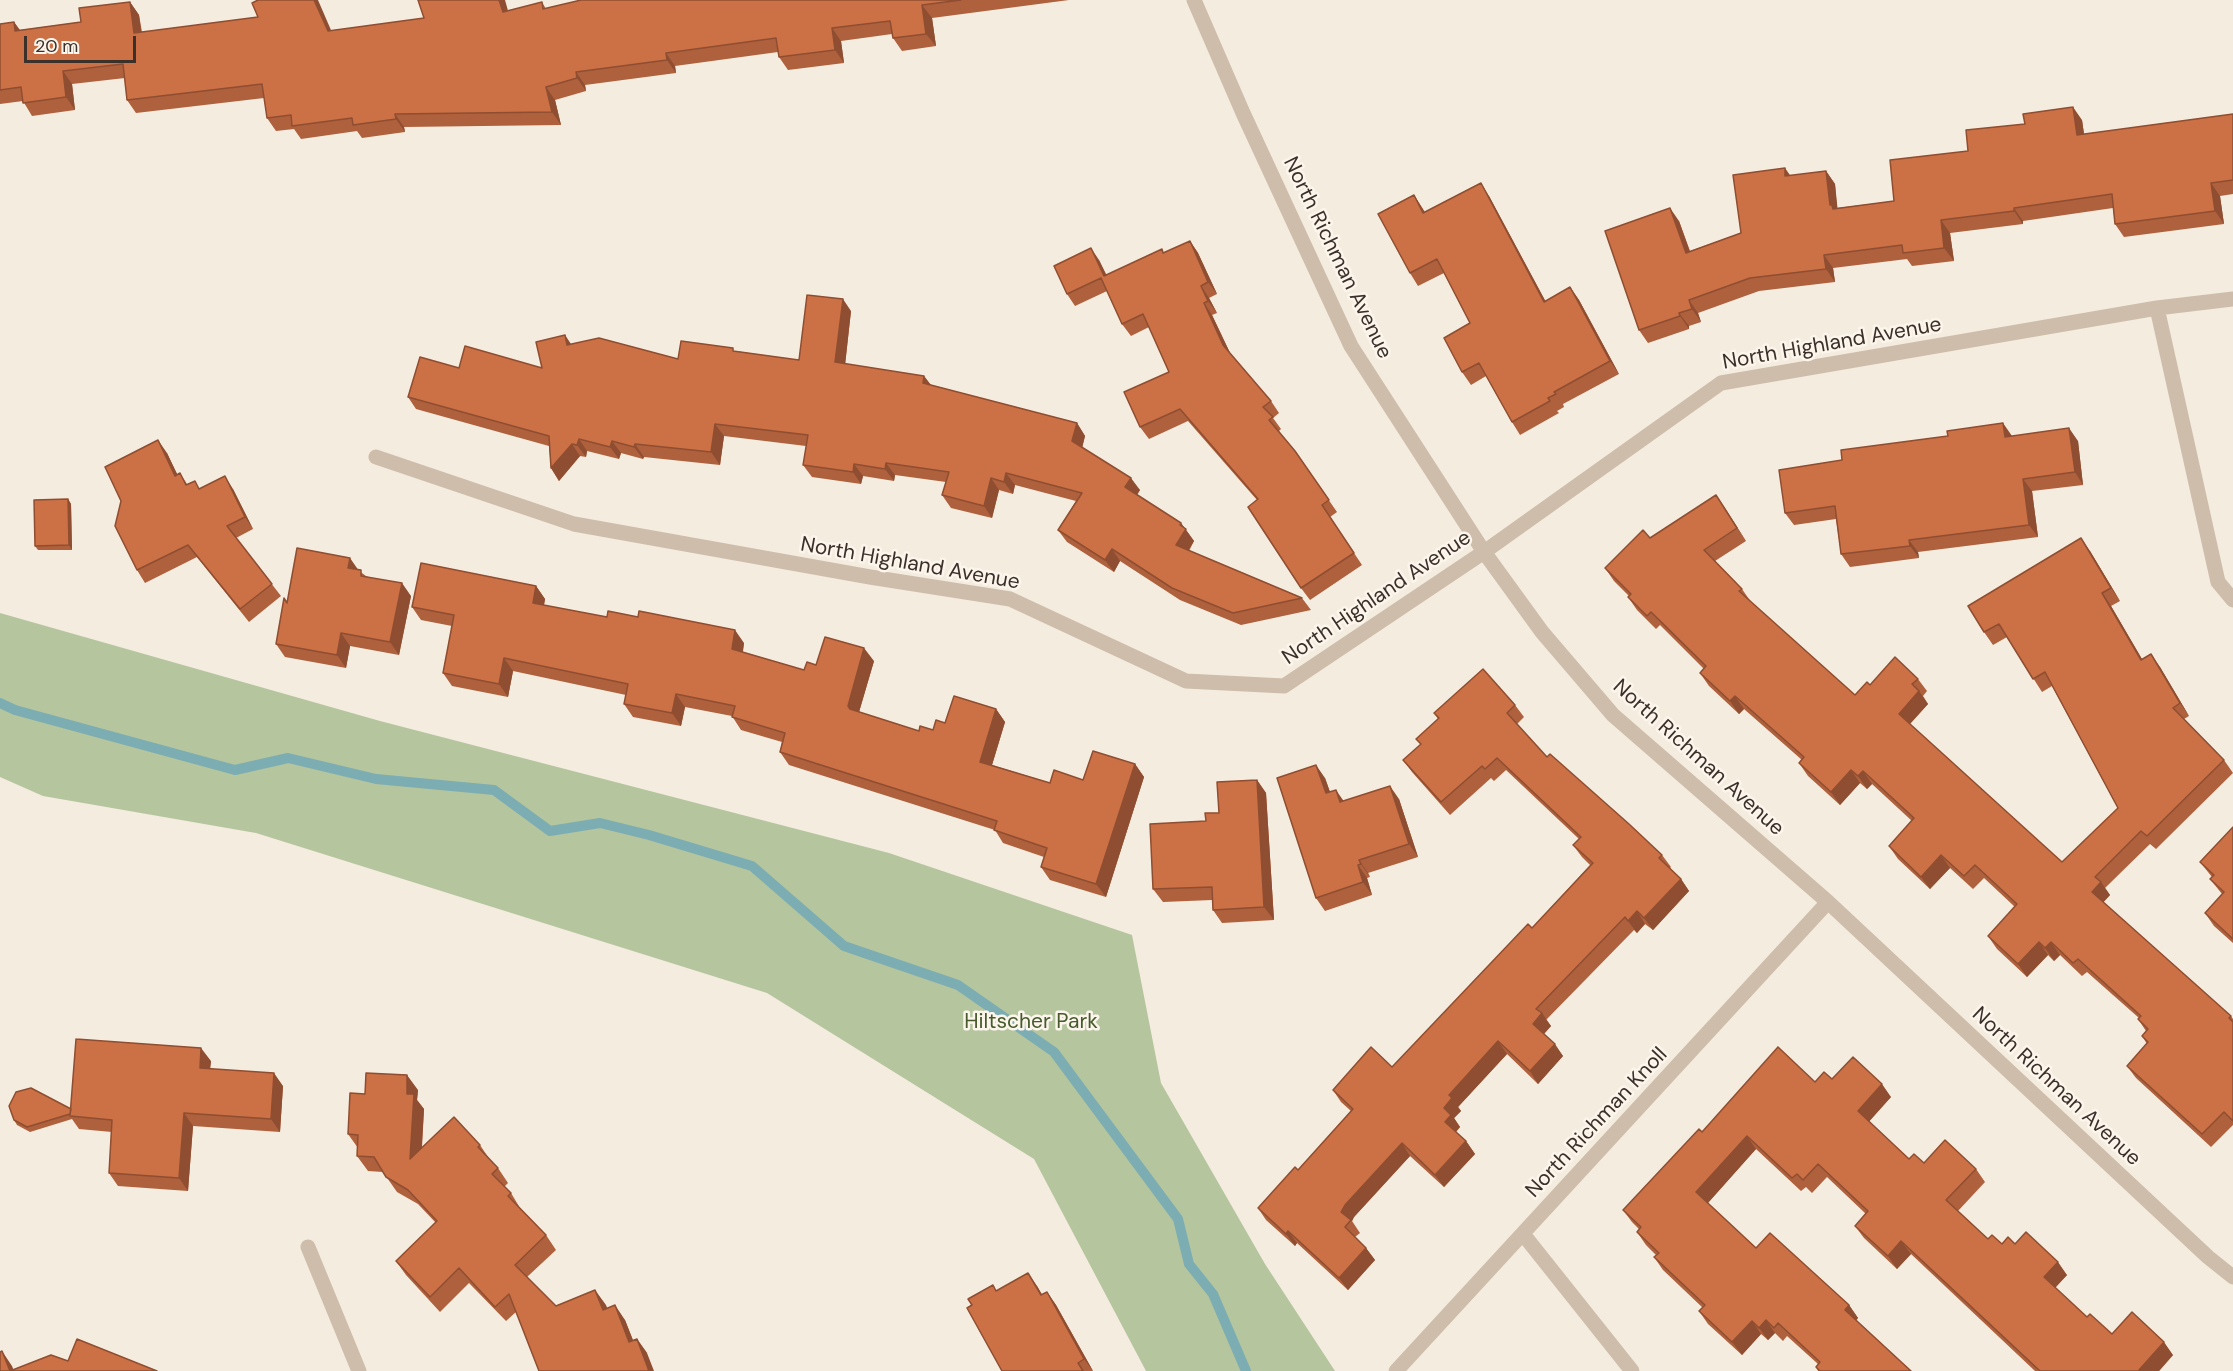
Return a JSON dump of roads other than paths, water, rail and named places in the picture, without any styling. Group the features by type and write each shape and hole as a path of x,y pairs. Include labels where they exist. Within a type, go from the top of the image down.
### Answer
{"street":[{"name":"North Richman Avenue","path":"1194,0 1243,113 1351,346 1484,552 1542,632 1613,715 1828,902 2191,1241 2233,1277"},
{"name":"North Highland Avenue","path":"376,457 574,524 870,577 1010,599 1186,681 1284,686 1484,552 1721,383 2157,308 2233,299"},
{"path":"2157,308 2218,582 2233,600"},
{"name":"North Richman Knoll","path":"1396,1371 1828,902"},
{"path":"1523,1234 1632,1371"},
{"path":"309,1247 359,1371"}],"waterway":[{"path":"0,703 15,710 235,770 288,758 376,779 494,790 550,831 600,823 752,866 844,946 958,985 1054,1052 1178,1219 1189,1264 1213,1294 1246,1371"}],"park label":[{"name":"Hiltscher Park","path":"1031,1022"}]}
